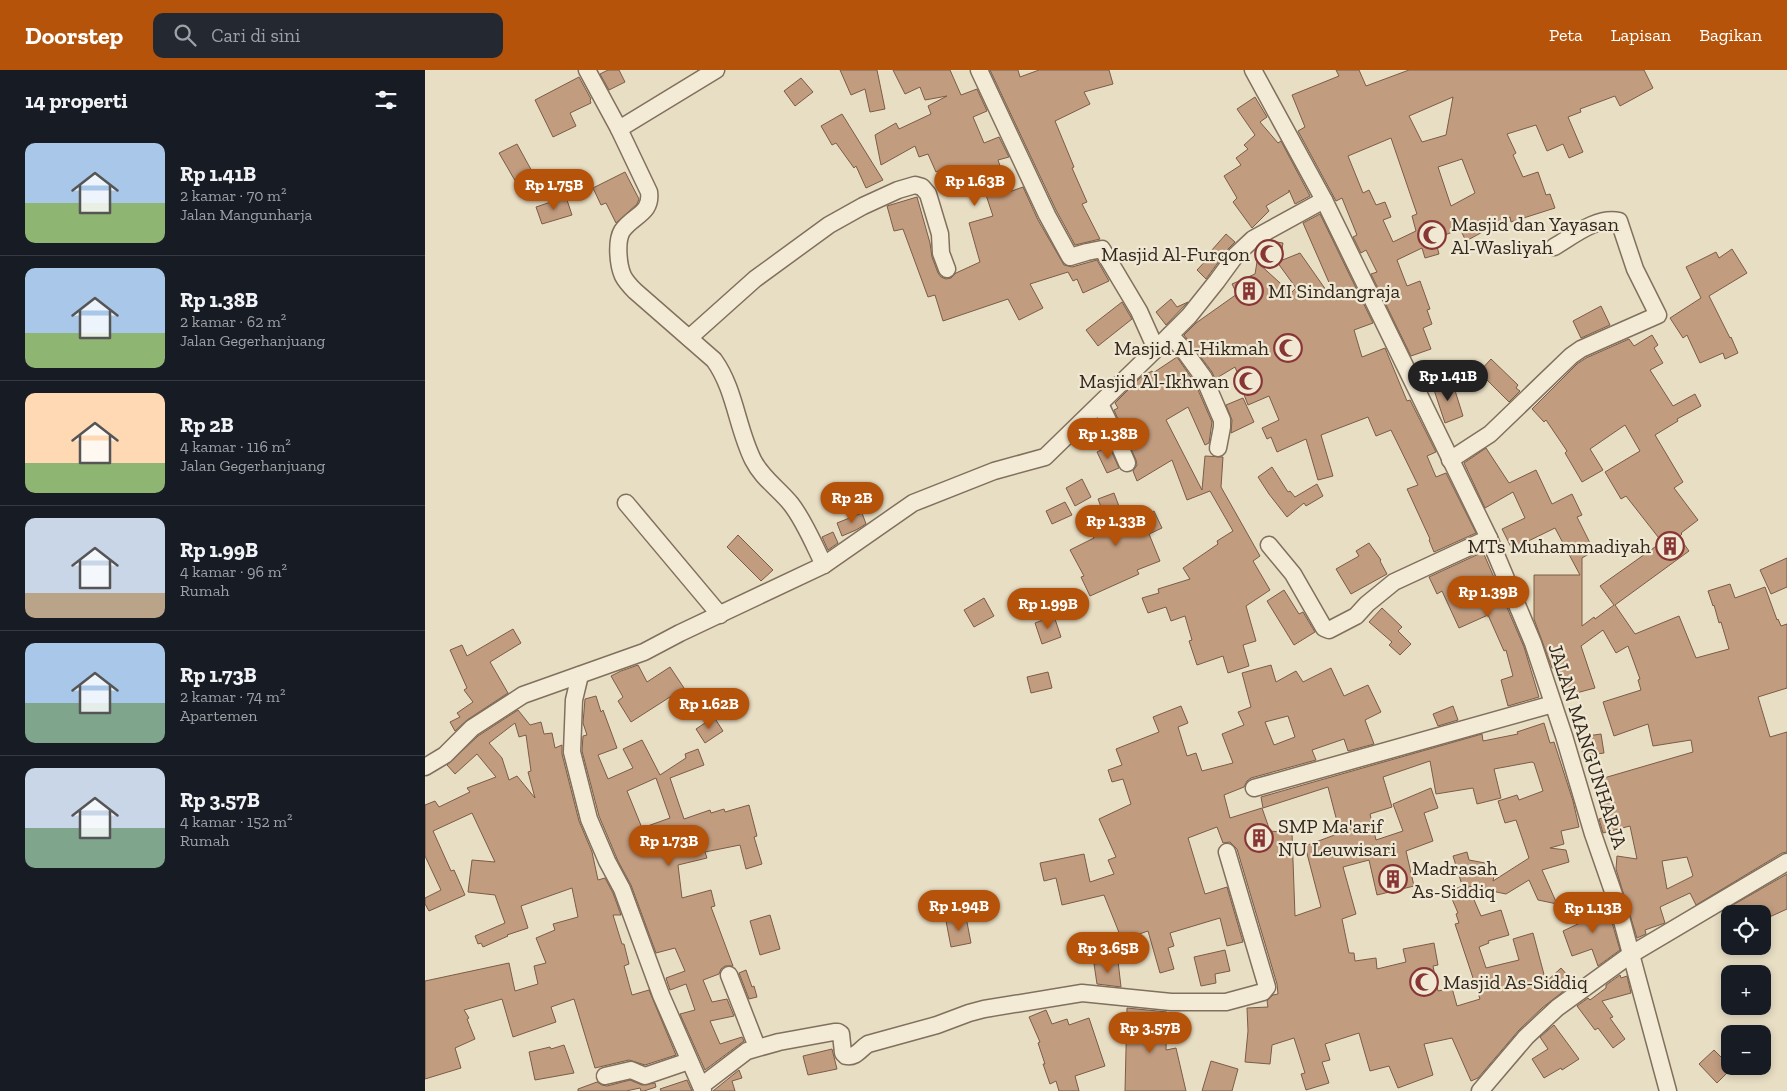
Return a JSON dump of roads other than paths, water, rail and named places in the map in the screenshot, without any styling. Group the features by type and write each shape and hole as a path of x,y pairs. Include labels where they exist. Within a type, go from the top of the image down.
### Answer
{"street":[{"path":"587,70 619,129 649,192 650,201 647,208 623,229 620,236 619,263 621,274 635,291 719,366 747,446 757,468 791,504 824,566"},
{"path":"619,129 715,70"},
{"path":"979,70 1047,215 1070,257 1102,249 1139,311 1156,349"},
{"name":"JALAN MANGUNHARJA","path":"1253,70 1324,200 1489,538 1533,643 1618,906 1667,1091"},
{"path":"689,338 755,279 829,225 863,206 898,190 915,185 922,187 928,194 940,234 941,253 947,269"},
{"path":"425,767 445,755 472,728 523,695 644,652 824,566 913,503 994,471 1045,457 1189,316 1237,254 1253,239 1324,200"},
{"path":"1451,460 1490,434 1571,356 1581,349 1658,316 1635,269 1619,221 1611,219 1599,222 1555,247"},
{"path":"1170,335 1183,349 1204,378 1223,427 1218,448"},
{"path":"1099,404 1114,432 1127,463"},
{"path":"626,503 720,615"},
{"path":"1269,545 1293,574 1324,628 1329,630 1356,616 1367,604 1394,582 1489,538"},
{"path":"580,675 574,700 573,752 589,819 607,861 622,888 661,996 702,1088 747,1051 779,1042 838,1032 841,1034 843,1053 849,1057 857,1055 861,1048 868,1044 937,1025 969,1013 1083,993 1171,1002 1226,1002 1263,992 1267,987 1227,852"},
{"path":"1254,788 1553,704"},
{"path":"1479,1091 1526,1037 1551,1014 1630,955 1787,862"},
{"path":"729,975 757,1047"},
{"path":"605,1076 631,1070 645,1076 689,1061"}],"place":[{"name":"Masjid dan Yayasan Al-Wasliyah","path":"1432,235"},
{"name":"Masjid Al-Furqon","path":"1269,254"},
{"name":"MI Sindangraja","path":"1249,291"},
{"name":"Masjid Al-Hikmah","path":"1288,348"},
{"name":"Masjid Al-Ikhwan","path":"1248,381"},
{"name":"MTs Muhammadiyah","path":"1670,546"},
{"name":"SMP Ma'arif NU Leuwisari","path":"1259,838"},
{"name":"Madrasah As-Siddiq","path":"1393,879"},
{"name":"Masjid As-Siddiq","path":"1424,982"}]}
